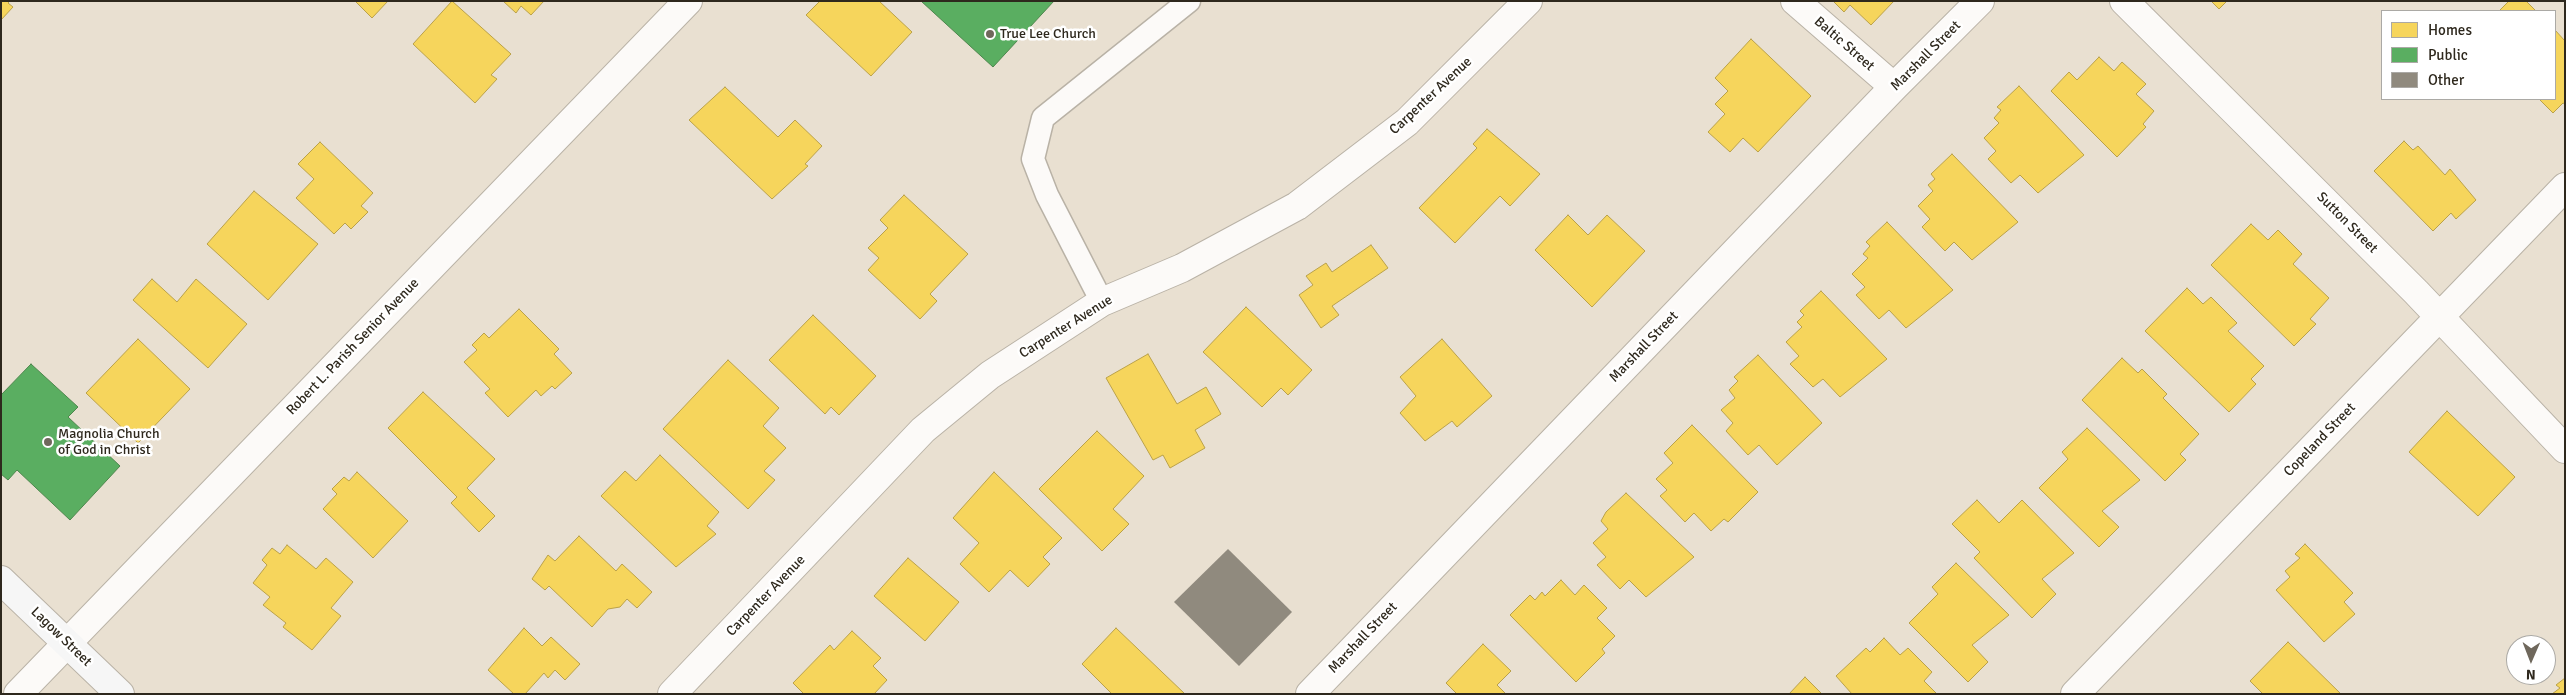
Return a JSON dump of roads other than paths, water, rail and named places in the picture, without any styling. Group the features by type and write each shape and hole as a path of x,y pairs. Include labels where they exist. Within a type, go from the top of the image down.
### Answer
{"street":[{"name":"Robert L. Parish Senior Avenue","path":"18,694 688,1"},
{"name":"Carpenter Avenue","path":"672,694 923,430 990,375 1102,302 1182,268 1297,206 1408,122 1528,1"},
{"name":"Baltic Street","path":"1795,1 1894,87"},
{"name":"Marshall Street","path":"1310,694 1894,87 1980,1"},
{"name":"Sutton Street","path":"2124,1 2440,316 2565,450"},
{"name":"Copeland Street","path":"2076,694 2565,187"},
{"name":"Lagow Street","path":"1,580 120,694"}],"lane":[{"path":"1102,302 1048,195 1033,160 1043,118 1189,1"}],"place":[{"name":"True Lee Church","path":"990,34"},
{"name":"Magnolia Church of God in Christ","path":"48,442"}]}
